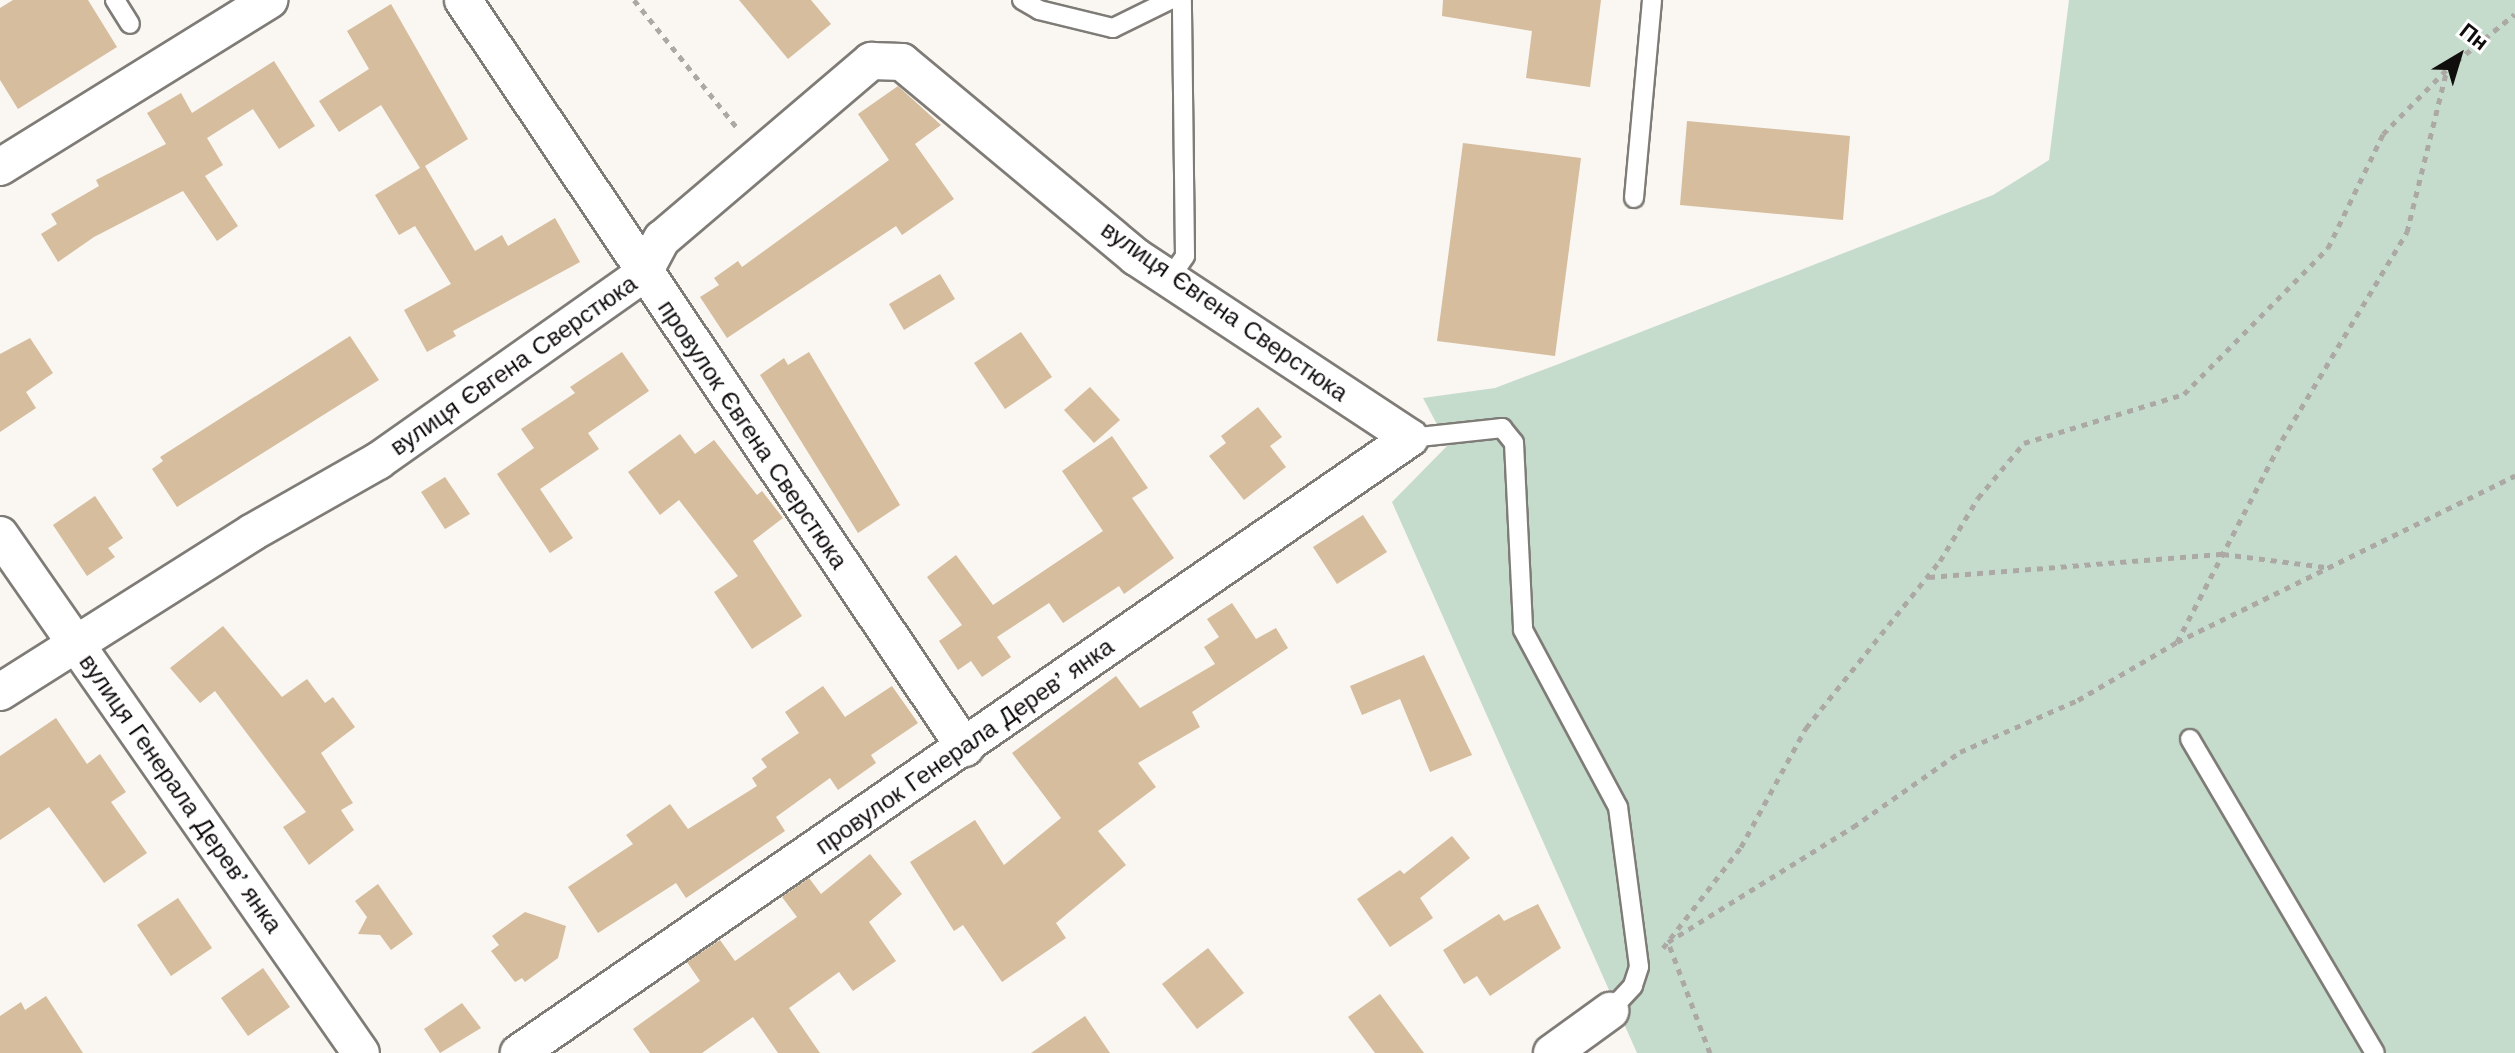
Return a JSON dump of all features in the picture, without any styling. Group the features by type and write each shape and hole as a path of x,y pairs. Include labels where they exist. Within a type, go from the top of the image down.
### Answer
{"street":[{"path":"0,167 269,0"},
{"name":"провулок Євгена Сверстюка","path":"463,0 643,274 965,748"},
{"name":"вулиця Євгена Сверстюка","path":"0,692 253,532 378,461 643,274 662,239 871,61 902,62 1169,279 1410,438"},
{"name":"провулок Генерала Деревʼянка","path":"519,1053 1410,438"},
{"name":"вулиця Генерала Деревʼянка","path":"0,535 361,1053"},
{"path":"1552,1053 1622,999"}],"lane":[{"path":"115,0 130,24"},
{"path":"1022,0 1039,10 1113,28 1170,0"},
{"path":"1169,279 1185,256 1182,0"},
{"path":"1634,198 1652,0"},
{"path":"1410,438 1502,428 1514,443 1523,630 1618,807 1639,967 1622,999"},
{"path":"2190,739 2375,1053"}],"path":[{"path":"634,0 760,156"},
{"path":"1622,999 1741,847 1806,728 1928,577 1978,498 2024,443 2184,394 2328,248 2383,134 2447,69 2515,14"},
{"path":"2177,642 2282,440 2407,232 2447,69"},
{"path":"1668,942 1853,827 1960,752 2078,700 2177,642 2515,476"},
{"path":"1928,577 2223,554 2327,567"},
{"path":"1668,942 1710,1053"}],"green space":[{"path":"2069,0 2515,0 2515,1053 1637,1053 1392,502 1448,445 1423,398 1495,388 1556,365 1993,195 2049,160"}],"building":[{"path":"13,0 88,0 117,47 18,109 0,80 0,8"},
{"path":"739,0 811,0 831,24 788,59"},
{"path":"1443,0 1601,0 1590,87 1526,78 1532,31 1442,16"},
{"path":"391,4 468,139 425,166 475,251 502,235 508,246 555,218 580,262 453,331 456,336 427,352 404,310 451,284 415,226 399,235 375,195 420,168 381,105 339,132 319,101 369,69 347,31"},
{"path":"274,61 315,126 279,149 253,109 207,138 223,165 205,176 238,226 217,241 183,191 94,237 58,262 41,234 57,224 51,214 99,186 96,180 166,144 147,113 181,93 192,113"},
{"path":"898,86 941,125 915,144 954,199 902,235 896,226 727,338 700,297 719,285 714,278 738,261 742,267 889,160 858,114"},
{"path":"1687,121 1850,136 1843,220 1680,205"},
{"path":"1463,143 1581,158 1555,356 1437,341"},
{"path":"940,274 955,299 904,330 889,304"},
{"path":"1021,332 1052,377 1005,409 974,363"},
{"path":"350,336 379,380 177,507 152,469 163,461 160,457"},
{"path":"30,338 53,373 26,392 36,408 0,432 0,354"},
{"path":"622,352 649,391 588,433 599,449 540,489 573,538 550,553 497,474 534,448 521,429 575,393 570,387"},
{"path":"809,352 900,505 858,533 760,375 784,358 788,365"},
{"path":"1090,387 1120,420 1094,443 1064,410"},
{"path":"1258,407 1282,437 1270,446 1286,467 1244,500 1209,456 1226,443 1221,436"},
{"path":"680,434 695,454 714,440 757,495 762,491 783,518 753,541 802,616 752,649 714,592 738,576 679,500 660,515 628,472"},
{"path":"1112,436 1148,488 1132,498 1174,558 1124,594 1119,586 1063,623 1049,603 997,637 1011,657 982,677 971,661 958,670 939,641 962,625 927,577 956,555 993,605 1103,531 1062,471"},
{"path":"445,477 470,514 445,529 421,492"},
{"path":"95,496 123,538 108,548 115,557 87,576 53,525"},
{"path":"1363,515 1387,552 1337,584 1313,547"},
{"path":"1232,603 1256,639 1276,628 1288,648 1192,712 1200,727 1138,763 1156,787 1098,831 1126,865 1056,923 1066,938 1002,982 963,925 954,931 910,862 975,820 1004,865 1061,818 1012,753 1116,676 1140,708 1215,664 1204,647 1219,637 1207,619"},
{"path":"223,626 282,697 307,679 325,703 333,697 355,727 321,753 353,803 341,810 354,830 309,865 283,827 306,812 215,691 200,703 170,668"},
{"path":"1424,655 1472,755 1430,772 1400,699 1362,715 1350,686"},
{"path":"823,686 845,717 892,686 918,723 871,755 876,763 838,790 830,778 776,817 785,831 686,898 676,883 598,933 568,887 633,844 626,835 670,804 688,829 757,786 752,778 767,767 761,759 799,733 785,712"},
{"path":"56,718 87,764 100,754 126,792 111,802 147,853 104,883 49,807 0,840 0,756"},
{"path":"1452,836 1470,858 1420,898 1433,918 1390,947 1357,899 1400,870 1404,874"},
{"path":"870,854 902,894 869,922 896,961 853,991 839,972 789,1008 820,1053 778,1053 753,1017 702,1053 650,1053 633,1029 700,981 687,962 720,940 735,961 797,917 782,897 809,878 821,894"},
{"path":"378,884 413,934 391,950 380,935 358,934 367,917 355,901"},
{"path":"178,898 212,948 171,976 137,925"},
{"path":"1538,904 1561,948 1490,996 1477,976 1464,984 1443,950 1499,914 1504,921"},
{"path":"525,912 566,926 558,958 525,982 522,978 515,982 491,951 499,945 492,936"},
{"path":"1208,948 1244,993 1197,1029 1162,984"},
{"path":"263,968 290,1007 248,1036 221,998"},
{"path":"1380,994 1424,1053 1375,1053 1348,1017"},
{"path":"46,996 83,1053 0,1053 0,1016 21,1002 25,1010"},
{"path":"462,1003 481,1028 440,1053 424,1029"},
{"path":"1085,1016 1110,1053 1031,1053"}]}
